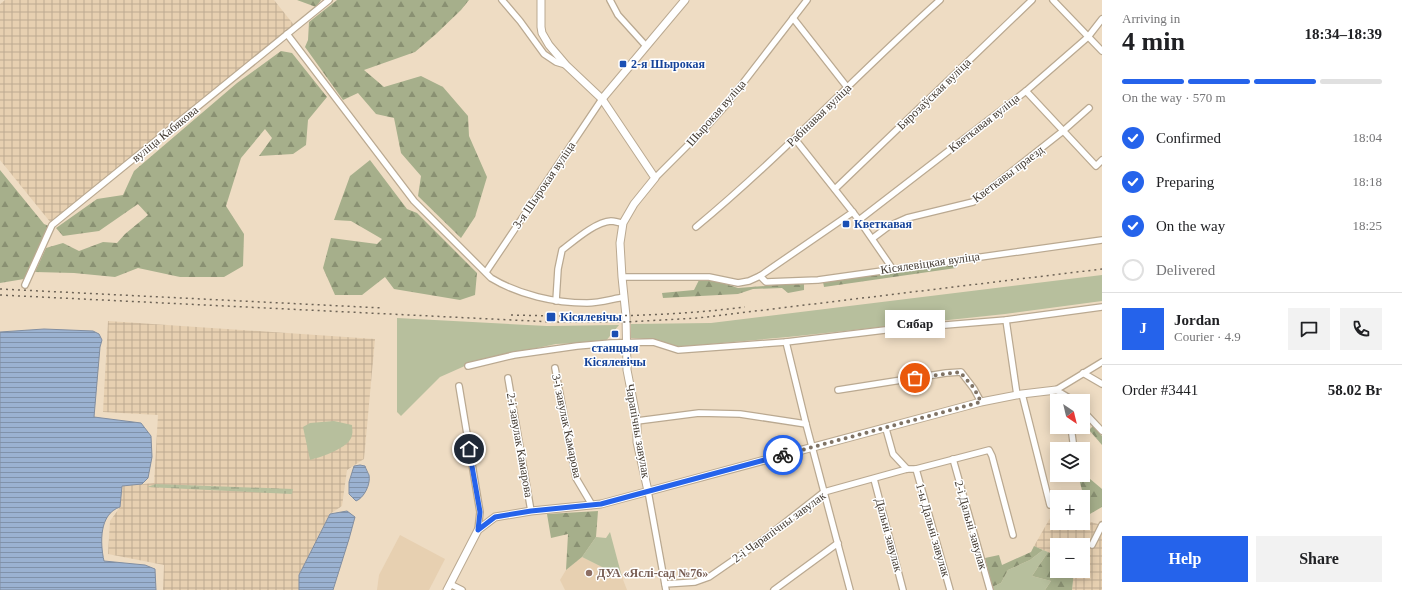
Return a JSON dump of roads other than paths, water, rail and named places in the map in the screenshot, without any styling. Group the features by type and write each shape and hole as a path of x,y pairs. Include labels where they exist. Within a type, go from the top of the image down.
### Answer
{"street":[{"name":"вуліца Кабякова","path":"26,285 52,225 329,0"},
{"path":"502,0 520,20 544,54 556,62 566,65"},
{"path":"541,0 540,15 542,33 549,45 566,65 602,99 655,178"},
{"path":"610,0 618,16 646,46"},
{"path":"602,99 685,0"},
{"name":"Шырокая вуліца","path":"626,343 626,322 620,243 623,223 634,204 655,178 708,126 726,105 807,0"},
{"name":"Рабінавая вуліца","path":"696,227 735,195 940,0"},
{"name":"Бярозаўская вуліца","path":"835,189 1032,0"},
{"path":"1053,0 1102,51"},
{"path":"793,18 847,87"},
{"name":"Кветкавая вуліца","path":"859,220 1026,91 1088,37 1102,19"},
{"path":"287,34 414,201 491,278 500,284 518,291 556,301 588,303 624,297"},
{"path":"1026,91 1096,166 1102,160"},
{"name":"3-я Шырокая вуліца","path":"486,272 602,99"},
{"name":"Кветкавы праезд","path":"873,238 890,226 907,218 973,202 1063,131 1088,108"},
{"path":"795,139 873,238 892,268"},
{"path":"622,277 708,277 738,283 749,281 760,276 853,212"},
{"path":"556,301 558,269 562,250 588,231 603,223 611,221 623,223"},
{"name":"Кісялевіцкая вуліца","path":"760,276 766,282 818,280 892,268 1102,240"},
{"path":"468,366 540,350 653,342 678,350 786,342 885,330 1006,320 1102,307"},
{"path":"1006,320 1019,394 1050,505"},
{"path":"786,342 850,590"},
{"name":"Чарапічны завулак","path":"626,343 627,370 637,421 637,442 666,587"},
{"path":"478,530 495,517 531,511 592,506 812,447 886,429 981,402 1019,394 1056,390 1102,362"},
{"name":"3-і завулак Камарова","path":"555,368 576,478 592,506"},
{"path":"838,390 960,372 974,388 981,402"},
{"path":"1083,373 1102,384"},
{"name":"2-і завулак Камарова","path":"508,378 531,511"},
{"path":"459,386 480,512 478,530 449,587 462,590"},
{"path":"1056,390 1062,394"},
{"path":"637,421 699,413 740,414 806,424"},
{"path":"1090,418 1102,431"},
{"path":"886,429 894,454 907,469"},
{"name":"2-і Чарапічны завулак","path":"666,587 695,582 709,577 764,539 824,492 907,469 916,469 988,450 992,456 1012,536"},
{"name":"2-і Дальні завулак","path":"953,459 990,590"},
{"name":"1-ы Дальні завулак","path":"916,469 950,590"},
{"name":"Дальні завулак","path":"874,479 903,590"},
{"path":"1092,545 1102,525"},
{"path":"774,590 838,543"}],"water":[{"path":"44,329 93,331 99,334 102,340 100,347 94,417 141,423 151,436 152,457 148,478 142,484 122,486 120,507 108,516 105,522 102,546 104,561 145,565 155,569 156,590 0,590 0,332"},
{"path":"354,466 365,466 369,475 369,482 362,497 356,501 349,494 349,482"},
{"path":"347,511 355,517 333,590 299,590 299,575 330,514"}],"railway":[{"path":"0,295 553,322 626,322 698,318 1102,269"},
{"path":"0,289 383,308"},
{"path":"511,315 628,316 686,313 745,307"}],"place":[{"name":"2-я Шырокая","path":"623,64"},
{"name":"Кветкавая","path":"846,224"},
{"name":"Кісялевічы","path":"551,317"},
{"name":"станцыя Кісялевічы","path":"615,334"},
{"name":"Сябар","path":"915,378"},
{"name":"ДУА «Яслі-сад №76»","path":"589,573"}]}
